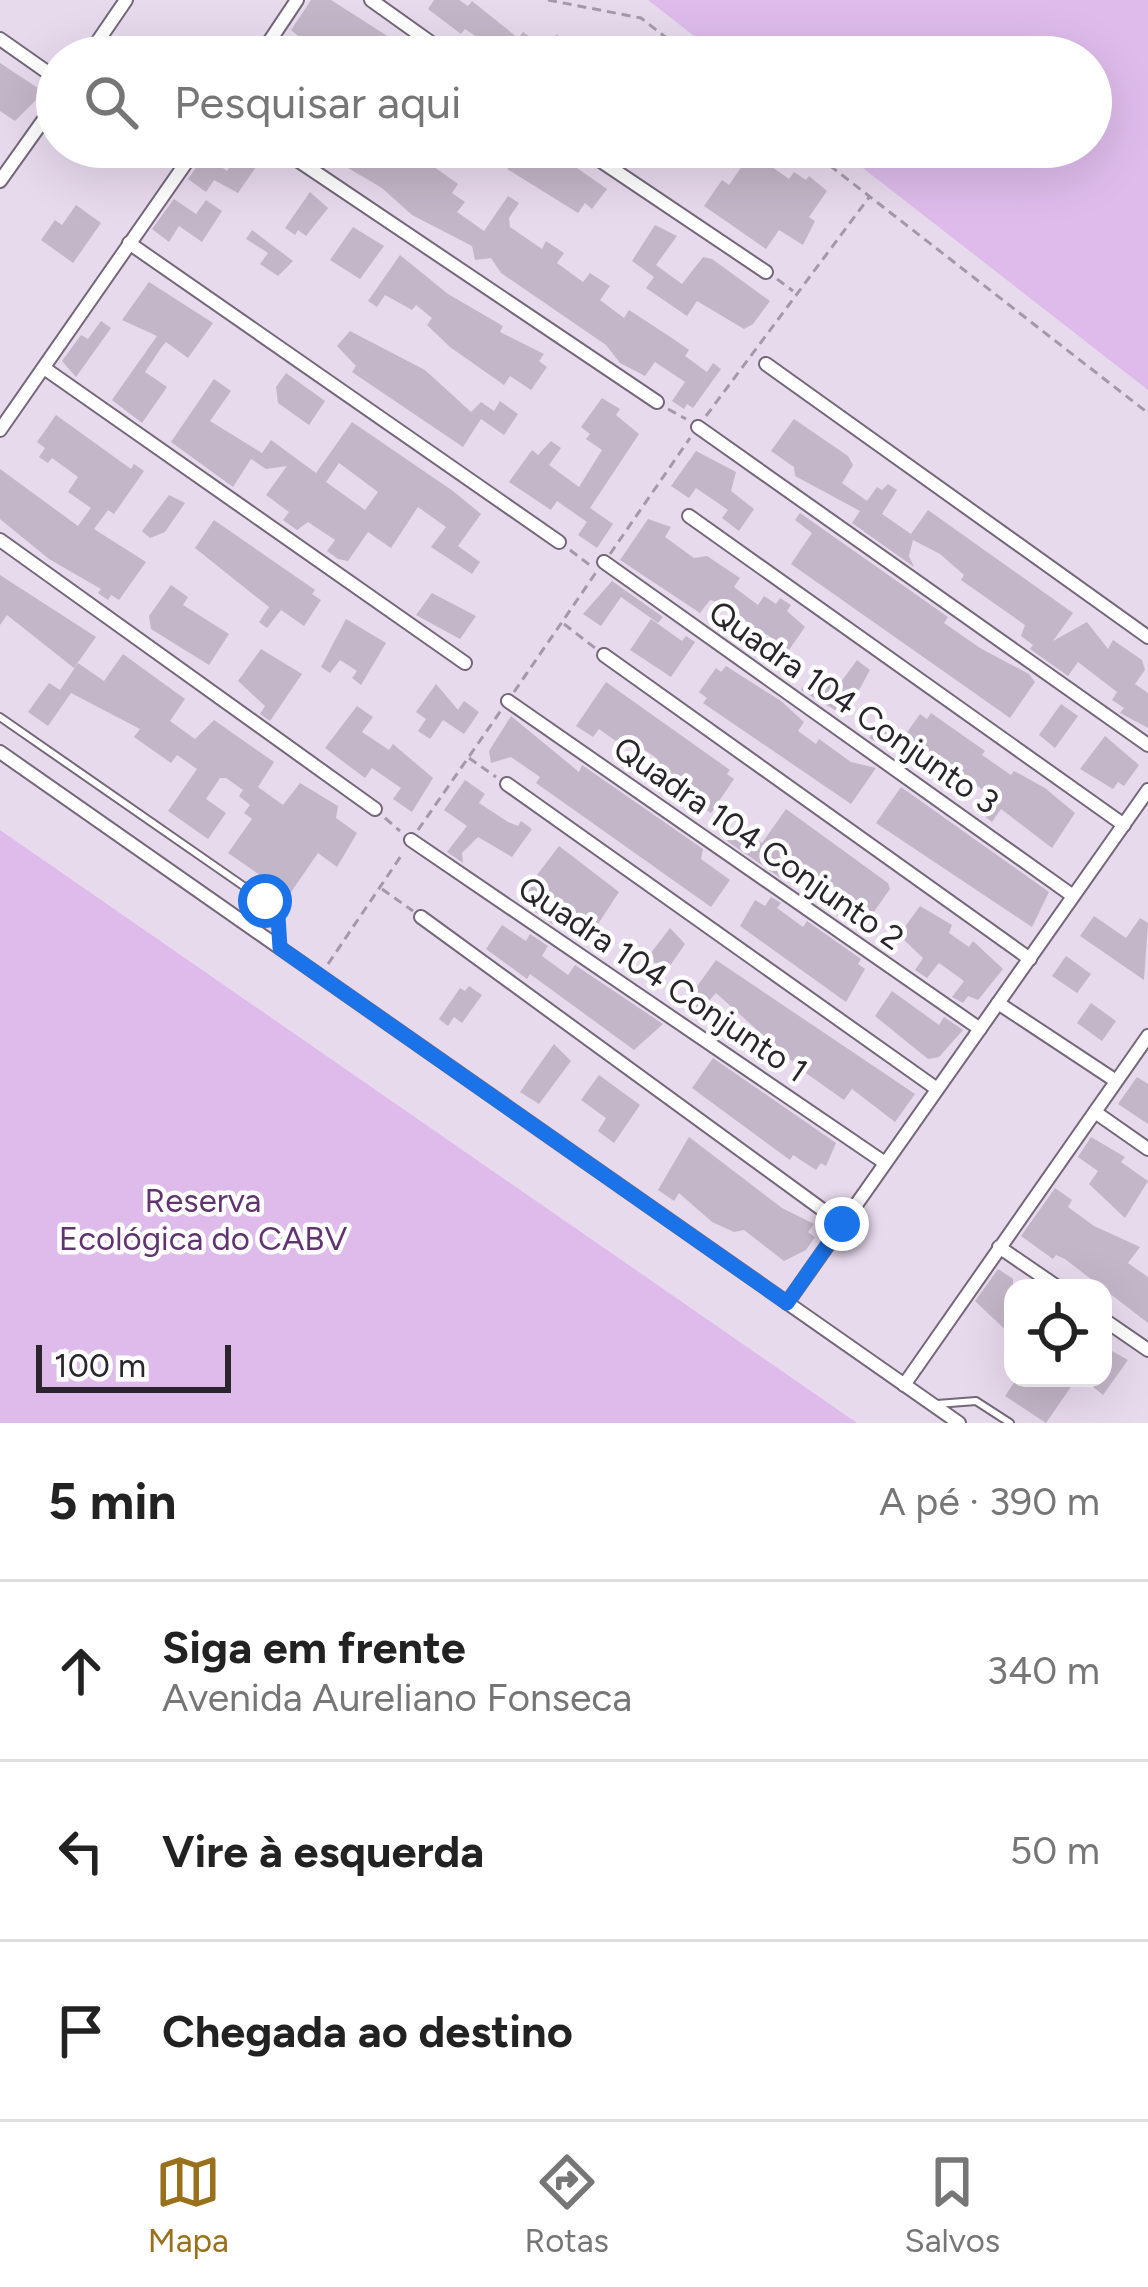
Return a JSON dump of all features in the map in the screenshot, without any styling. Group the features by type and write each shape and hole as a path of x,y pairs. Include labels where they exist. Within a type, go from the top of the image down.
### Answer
{"street":[{"path":"101,36 126,0"},
{"path":"273,36 297,0"},
{"path":"371,0 422,36"},
{"path":"0,39 36,64"},
{"path":"0,181 36,130"},
{"path":"0,430 182,168"},
{"path":"309,168 656,402"},
{"path":"611,168 766,272"},
{"path":"129,243 559,542"},
{"path":"766,364 1148,637"},
{"path":"44,368 465,663"},
{"path":"698,427 1148,745"},
{"path":"688,517 1124,825"},
{"path":"0,540 375,809"},
{"name":"Quadra 104 Conjunto 3","path":"601,566 1073,896"},
{"path":"604,655 1030,958"},
{"name":"Quadra 104 Conjunto 2","path":"508,701 980,1029"},
{"path":"0,752 959,1423"},
{"path":"507,784 937,1089"},
{"path":"787,1303 1146,795"},
{"name":"Quadra 104 Conjunto 1","path":"411,840 885,1163"},
{"path":"421,917 842,1224"},
{"path":"998,1003 1116,1082"},
{"path":"904,1385 1116,1082 1143,1052 1148,1036"},
{"path":"1095,1112 1148,1149"},
{"path":"999,1246 1046,1279"},
{"path":"1112,1325 1148,1350"}],"lane":[{"path":"0,717 265,901 278,917 280,948"},
{"path":"933,1405 976,1401 1010,1423"}],"path":[{"path":"548,0 640,18 664,36"},
{"path":"833,168 1148,413"},
{"path":"656,402 698,427 870,196"},
{"path":"766,272 795,292"},
{"path":"559,542 601,566"},
{"path":"562,623 604,655"},
{"path":"468,757 507,784"},
{"path":"375,809 411,840"},
{"path":"380,888 421,917"}],"green space":[{"path":"648,0 1148,0 1148,390 863,168 1112,168 1112,36 694,36"},
{"name":"Reserva Ecológica do CABV","path":"0,830 857,1423 0,1423"}],"building":[{"path":"311,0 331,0 387,36 298,36 291,30"},
{"path":"434,0 459,0 468,6 472,1 516,36 476,36 465,29 461,34 428,9"},
{"path":"0,63 36,87 36,100 15,121 0,111"},
{"path":"196,168 255,168 238,193 214,180 206,192 188,179"},
{"path":"348,168 436,168 458,184 452,193 465,202 457,212 484,231 508,196 519,203 509,218 510,227 542,249 546,241 564,253 557,263 583,282 590,273 610,286 600,300 624,318 629,310 689,350 685,356 707,372 713,363 721,369 693,408 687,404 684,409 672,401 685,382 655,362 645,376 620,363 606,345 501,273 491,258 475,260 472,246 412,215 382,188"},
{"path":"577,168 607,189 592,209 585,203 578,213 507,169"},
{"path":"741,168 774,168 789,179 794,172 806,180 809,176 827,191 809,217 815,221 803,245 779,230 766,249 704,206 722,180 729,185"},
{"path":"310,192 328,208 306,236 298,230 295,235 285,228"},
{"path":"174,199 196,214 206,200 222,211 202,242 179,226 169,242 152,229"},
{"path":"76,205 101,223 73,263 41,240 55,220 62,225"},
{"path":"655,225 677,236 656,265 682,284 703,257 770,301 753,324 744,329 697,301 687,316 646,288 654,277 632,261"},
{"path":"353,227 384,246 360,279 330,260"},
{"path":"252,230 293,261 278,276 260,264 268,253 246,239"},
{"path":"400,255 448,294 503,326 500,332 544,354 539,361 547,367 531,390 510,376 504,385 450,347 427,325 432,318 416,305 412,310 385,295 377,307 368,301"},
{"path":"149,282 213,323 188,358 166,342 161,348 145,372 167,387 142,423 112,400 157,336 122,320"},
{"path":"101,321 111,328 76,377 62,361 81,335 88,339"},
{"path":"350,331 425,370 471,412 481,402 494,411 500,401 518,414 504,435 481,419 463,447 352,372 356,366 337,346"},
{"path":"286,373 325,401 309,425 278,403 276,387"},
{"path":"214,379 231,391 210,421 262,453 271,440 316,473 352,422 481,514 458,546 480,562 472,574 431,547 446,527 418,507 391,548 368,532 348,561 338,559 327,551 335,540 308,522 297,530 283,520 289,512 266,495 287,466 266,469 251,459 233,487 171,442","holes":["339,463 378,492 365,510 326,482"]},
{"path":"602,398 620,409 616,415 639,434 590,508 613,524 597,548 578,535 587,522 557,501 551,510 509,482 532,450 538,455 551,441 561,448 549,465 579,487 602,450 586,439 590,434 581,427"},
{"path":"56,415 131,469 134,464 144,471 114,514 108,510 94,529 146,562 119,600 111,595 108,600 98,593 101,589 49,559 0,519 0,469 78,526 91,508 68,492 78,477 52,458 48,463 39,457 45,448 37,442"},
{"path":"794,419 848,456 853,465 842,483 867,501 877,487 882,490 888,484 897,490 882,514 911,534 928,510 1073,613 1053,641 1087,622 1108,649 1113,640 1142,660 1145,670 1135,684 1148,693 1148,728 1120,713 1124,708 1112,700 1117,692 1078,662 1068,676 1030,649 1033,645 1021,636 1025,625 961,580 964,575 940,554 913,540 909,556 914,567 852,523 860,511 795,476 794,467 771,451"},
{"path":"696,451 736,472 731,491 754,509 739,531 722,518 728,510 696,488 689,498 671,486"},
{"path":"169,495 185,503 165,532 150,538 142,531"},
{"path":"800,513 948,617 944,623 1029,674 1035,682 1010,718 791,564 812,533 795,520"},
{"path":"648,519 671,527 665,537 694,558 707,556 740,578 734,587 758,605 764,596 776,604 780,598 791,605 787,611 805,627 789,650 766,634 754,648 739,638 749,623 721,603 710,600 700,613 620,560"},
{"path":"214,520 315,590 312,594 321,600 304,626 281,610 267,628 259,622 269,607 195,548"},
{"path":"0,575 96,637 74,668 7,615 0,625"},
{"path":"612,581 663,617 658,623 621,597 601,626 583,614"},
{"path":"171,585 188,597 183,605 229,634 209,665 151,629 149,616"},
{"path":"432,593 476,616 460,639 416,615"},
{"path":"346,619 386,643 361,685 352,678 357,671 340,660 330,673 321,667"},
{"path":"651,619 682,641 686,636 695,642 671,677 630,650"},
{"path":"261,649 302,674 270,721 260,714 265,706 238,681"},
{"path":"123,654 185,699 170,721 195,739 214,720 274,762 258,787 283,805 300,783 338,806 336,818 357,833 337,867 318,853 289,895 228,853 252,819 244,813 250,805 239,796 243,790 226,778 220,778 206,799 226,813 208,839 168,811 197,769 177,755 171,763 134,737 140,729 71,693 48,726 28,712 49,683 60,690 78,663 104,681"},
{"path":"857,660 870,670 845,716 801,690 816,669 838,686"},
{"path":"726,666 781,701 804,722 798,731 816,744 819,739 851,762 876,768 851,804 703,703 707,698 699,692 716,668 721,672"},
{"path":"606,682 730,770 727,774 734,779 711,813 650,770 658,759 639,746 626,742 623,746 599,729 593,737 576,726"},
{"path":"436,684 458,710 464,701 479,712 464,734 443,720 430,739 418,731 426,719 416,712"},
{"path":"1061,704 1078,716 1055,748 1039,735"},
{"path":"357,706 373,717 362,732 389,750 393,744 433,778 412,812 393,799 401,788 372,768 365,778 325,748"},
{"path":"931,713 985,751 982,755 1011,775 1014,771 1045,788 1075,813 1052,848 1001,809 992,822 983,815 995,798 967,779 963,785 954,778 948,786 912,751 907,758 869,738 878,725 901,741 920,714 927,719"},
{"path":"511,716 579,772 582,765 703,849 701,859 730,880 711,907 536,783 540,777 511,757 491,763 489,751"},
{"path":"1105,736 1139,765 1124,786 1118,782 1113,789 1080,769"},
{"path":"465,780 485,794 479,803 508,822 518,826 521,821 532,829 512,857 478,837 462,853 463,863 447,852 467,826 444,810"},
{"path":"901,787 1049,892 1032,927 876,823"},
{"path":"786,809 888,883 890,889 861,930 819,904 827,892 796,865 785,881 727,841 737,826 762,843"},
{"path":"559,846 619,892 598,924 592,920 588,925 566,909 554,925 518,900"},
{"path":"771,897 781,903 777,908 803,927 807,921 861,959 858,964 865,969 846,1002 740,926 755,900 765,906"},
{"path":"920,906 952,925 949,933 969,947 973,941 1003,969 978,1000 968,996 963,1003 952,997 964,981 939,963 927,978 915,970 923,958 899,935"},
{"path":"1094,916 1126,938 1140,918 1148,923 1144,980 1080,936"},
{"path":"502,925 526,941 530,934 548,946 542,956 568,975 575,965 663,1024 634,1050 530,974 527,979 486,949"},
{"path":"670,928 685,944 667,970 647,958"},
{"path":"1066,956 1091,974 1077,993 1052,976"},
{"path":"716,960 915,1094 895,1122 852,1089 844,1100 803,1071 716,993 695,1016 682,1007"},
{"path":"469,986 482,995 462,1023 454,1017 448,1026 439,1019 460,988 465,991"},
{"path":"892,991 939,1025 944,1017 963,1030 939,1057 928,1059 875,1016"},
{"path":"1091,1003 1116,1021 1102,1041 1077,1023"},
{"path":"554,1044 571,1061 539,1104 520,1092"},
{"path":"713,1058 836,1143 826,1166 821,1163 816,1170 793,1155 790,1160 692,1088"},
{"path":"599,1075 640,1105 614,1143 598,1131 606,1118 581,1100"},
{"path":"1137,1077 1148,1084 1148,1124 1118,1104"},
{"path":"689,1137 782,1208 814,1224 808,1232 815,1237 806,1250 784,1261 744,1230 734,1232 712,1222 679,1193 674,1201 658,1190"},
{"path":"1091,1137 1125,1157 1121,1162 1148,1181 1125,1218 1089,1184 1098,1171 1078,1157"},
{"path":"1055,1188 1072,1200 1068,1207 1094,1226 1140,1247 1128,1263 1148,1277 1148,1323 1112,1295 1112,1279 1091,1279 1021,1236"},
{"path":"998,1269 1013,1279 1004,1279 1004,1328 975,1301"},
{"path":"1112,1351 1128,1360 1112,1382"},
{"path":"1011,1387 1071,1387 1046,1423 1005,1396"}],"route":[{"path":"265,901 278,917 280,948 787,1303 842,1224"}]}
